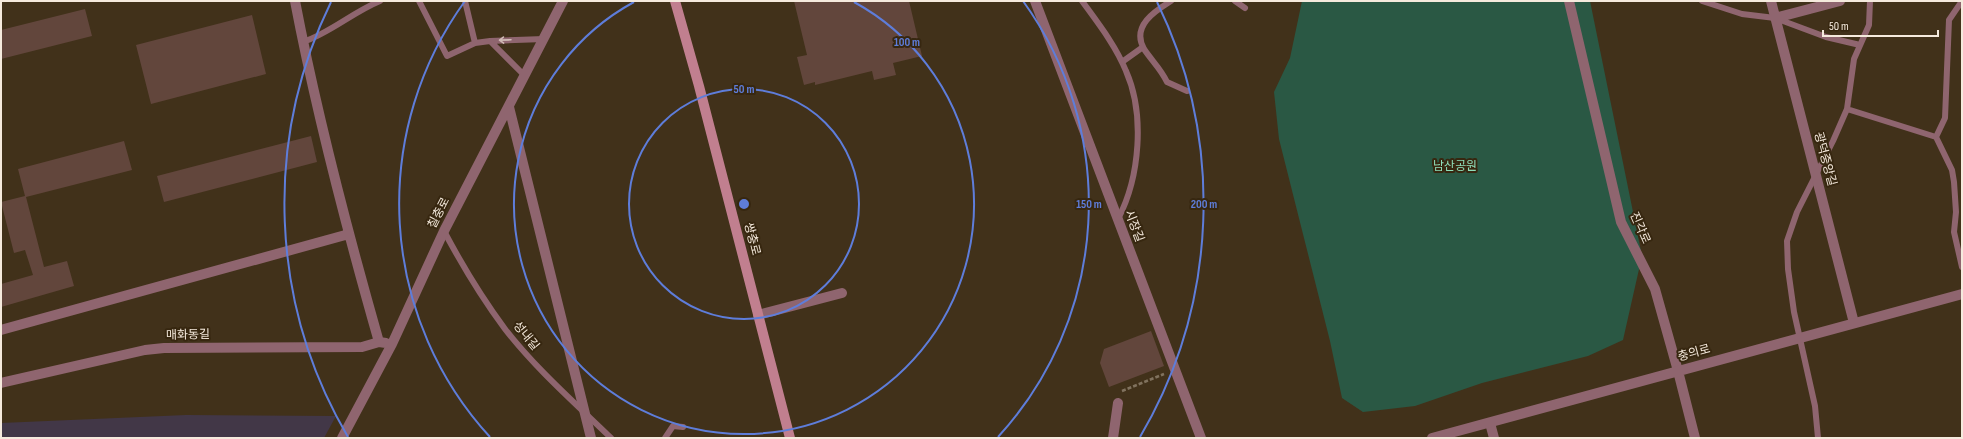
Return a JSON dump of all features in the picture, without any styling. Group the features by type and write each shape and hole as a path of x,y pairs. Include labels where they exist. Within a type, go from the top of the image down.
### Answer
{"main road":[{"name":"쌍충로","path":"676,1 790,438"}],"street":[{"path":"295,1 303,42 349,234 379,342 392,344"},
{"name":"칠충로","path":"342,438 392,344 444,231 563,1"},
{"name":"시장길","path":"1036,1 1201,438"},
{"name":"진각로","path":"1569,1 1621,222 1655,289 1678,370 1695,438"},
{"name":"광덕중앙길","path":"1771,1 1854,323"},
{"path":"1775,18 1840,1"},
{"path":"509,107 591,438"},
{"path":"1,330 349,234"},
{"path":"758,315 842,293"},
{"name":"충의로","path":"1432,438 1962,294"},
{"name":"매화동길","path":"1,383 145,350 164,348 362,347 379,342"},
{"path":"1113,438 1118,403"},
{"path":"1490,423 1494,438"}],"lane":[{"path":"303,42 316,38 332,27 380,1"},
{"path":"419,1 447,56 475,43 544,38"},
{"path":"465,1 475,43"},
{"path":"1082,1 1122,62 1133,90 1137,117 1137,155 1130,188 1118,219"},
{"path":"1171,1 1152,12 1145,22 1141,29 1143,47 1161,70 1167,82 1187,91"},
{"path":"1235,1 1245,8"},
{"path":"1702,1 1742,14 1775,18 1826,37 1860,45"},
{"path":"1818,438 1815,406 1799,338 1788,269 1787,241 1797,212 1833,141 1847,109 1854,59 1869,25 1870,1"},
{"path":"1936,137 1945,118 1949,20 1962,1"},
{"path":"490,41 525,76"},
{"path":"1122,62 1143,47"},
{"path":"1847,109 1936,137 1952,170 1956,212 1954,232 1962,267"},
{"name":"성내길","path":"444,231 483,298 506,330 530,358 611,438"},
{"path":"665,438 673,426 683,427"}],"path":[{"path":"1118,403 1114,394 1175,370"}],"shaded area":[{"path":"186,415 336,416 324,438 1,438 1,423"}],"green space":[{"name":"남산공원","path":"1302,1 1590,1 1642,256 1623,340 1588,356 1482,383 1415,406 1363,412 1342,398 1330,341 1279,139 1274,92 1290,58"}],"building":[{"path":"794,1 909,1 922,56 893,63 896,75 874,80 872,71 815,85 815,82 804,85 797,57 807,55"},
{"path":"85,9 92,36 1,59 1,30"},
{"path":"252,15 266,74 151,104 136,45"},
{"path":"311,136 317,162 164,202 157,176"},
{"path":"124,141 132,170 26,197 44,267 67,261 74,286 1,307 1,284 33,275 25,250 14,253 1,202 25,196 18,169"},
{"path":"1151,331 1164,366 1109,387 1100,363 1104,349"}]}
